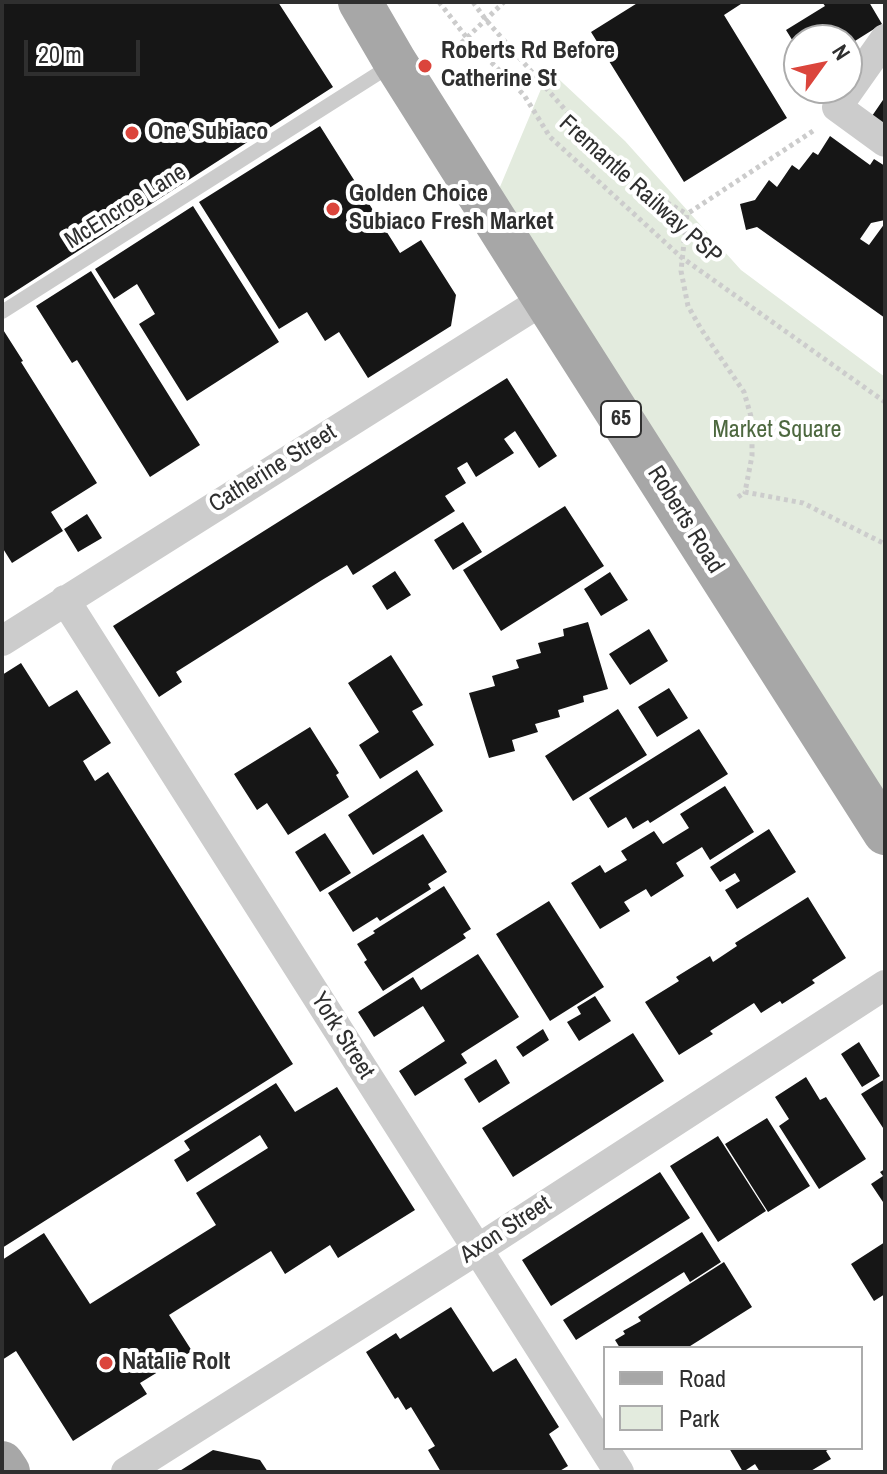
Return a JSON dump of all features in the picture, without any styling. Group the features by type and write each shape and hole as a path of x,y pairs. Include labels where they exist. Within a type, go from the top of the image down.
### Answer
{"main road":[{"name":"Roberts Road","path":"360,2 395,62 885,833"},
{"path":"2,1463 8,1472"}],"street":[{"path":"885,39 837,107 885,142"},
{"name":"Catherine Street","path":"2,641 545,299"},
{"name":"York Street","path":"65,600 603,1447"},
{"name":"Axon Street","path":"126,1472 478,1249 885,985"},
{"name":"York Street","path":"605,1450 619,1472"}],"lane":[{"name":"McEncroe Lane","path":"2,312 395,62"}],"path":[{"name":"Fremantle Railway PSP","path":"439,2 467,38 524,95 550,137 681,257 885,402"},
{"path":"473,2 599,148 654,195 687,214"},
{"path":"450,54 504,2"},
{"path":"738,497 745,492 752,456 752,420 744,392 688,306 681,271 687,214 825,123 837,107"},
{"path":"745,492 803,503 885,544"}],"green space":[{"name":"Market Square","path":"549,70 625,141 741,270 885,377 885,799 497,194"}],"building":[{"name":"One Subiaco","path":"2,2 278,2 333,87 2,300"},
{"path":"639,2 744,2 724,15 787,118 684,182 591,32"},
{"path":"822,2 869,2 882,24 863,36 863,24 796,24 825,6"},
{"path":"885,97 885,125 872,116"},
{"path":"320,126 400,253 421,240 456,295 451,326 368,378 339,332 325,341 307,312 279,329 199,202"},
{"path":"830,136 870,165 874,159 885,166 885,220 871,223 860,239 869,245 885,223 885,318 757,227 746,230 740,204 755,200 769,180 777,187 792,165 799,170 813,152 818,155"},
{"path":"193,206 279,342 187,401 139,324 155,314 137,284 114,299 95,269"},
{"path":"91,271 200,445 150,477 77,360 72,363 36,306"},
{"path":"2,328 97,483 51,512 63,531 12,563 2,547"},
{"path":"507,378 557,456 539,468 515,431 504,439 514,453 476,477 467,462 457,468 466,483 445,496 455,511 353,575 347,565 322,580 176,672 182,682 159,697 113,626"},
{"path":"565,506 604,566 501,631 463,570"},
{"path":"87,514 102,538 78,552 64,529"},
{"path":"463,522 482,552 453,570 434,540"},
{"path":"395,571 411,595 387,610 372,586"},
{"path":"610,572 628,600 601,616 584,589"},
{"path":"588,622 608,689 583,696 584,702 558,710 560,717 535,724 538,732 512,740 515,751 489,758 469,693 495,686 492,676 519,668 516,660 541,653 538,643 564,636 563,629"},
{"path":"649,629 668,661 630,685 609,654"},
{"path":"391,655 423,705 412,711 434,745 380,779 359,745 379,732 348,683"},
{"path":"21,663 49,707 77,690 111,743 83,761 95,781 108,772 293,1064 2,1248 2,675"},
{"path":"669,688 688,718 657,737 638,707"},
{"path":"618,709 647,755 573,801 545,756"},
{"path":"310,727 339,773 336,775 349,797 288,835 267,803 257,810 234,774"},
{"path":"699,729 728,774 650,823 648,820 633,829 626,817 608,828 589,798"},
{"path":"417,770 443,811 373,855 348,815"},
{"path":"725,786 754,832 710,860 702,847 676,863 684,876 651,897 646,889 624,902 630,911 600,929 571,883 600,865 605,873 627,860 621,851 654,831 663,844 689,828 680,814"},
{"path":"769,829 796,872 737,909 725,890 740,881 735,873 720,882 710,867"},
{"path":"325,833 351,873 320,892 295,852"},
{"path":"423,834 447,872 428,884 431,889 380,921 377,917 353,932 328,893"},
{"path":"444,886 471,929 463,934 466,938 383,991 364,962 367,960 357,944"},
{"path":"808,897 846,958 782,1004 780,1001 761,1013 754,1003 679,1055 645,1002 679,981 676,977 710,956 713,962 737,946 735,943"},
{"path":"549,901 604,987 550,1021 496,934"},
{"path":"478,954 519,1017 461,1054 467,1063 415,1096 399,1071 445,1041 423,1006 374,1037 358,1012 413,977 421,990"},
{"path":"595,996 611,1021 579,1041 567,1022 581,1014 577,1007"},
{"path":"543,1029 549,1040 523,1057 516,1047"},
{"path":"633,1033 664,1081 513,1177 482,1128"},
{"path":"859,1042 880,1076 862,1087 841,1054"},
{"path":"496,1059 510,1083 479,1103 464,1079"},
{"path":"806,1077 820,1100 826,1097 866,1159 819,1189 779,1126 789,1119 775,1097"},
{"path":"885,1079 885,1131 861,1094"},
{"path":"276,1083 295,1112 337,1087 415,1210 338,1258 330,1245 285,1274 271,1251 169,1315 192,1351 140,1383 147,1394 73,1441 16,1351 2,1360 2,1260 44,1233 90,1304 216,1225 196,1193 268,1148 260,1135 187,1182 174,1160 190,1150 184,1141"},
{"path":"767,1118 810,1186 768,1212 725,1144"},
{"path":"718,1136 766,1211 718,1242 670,1166"},
{"path":"885,1169 885,1205 871,1184 883,1176 880,1172"},
{"path":"660,1172 690,1218 551,1306 522,1260"},
{"path":"702,1232 721,1262 690,1282 684,1272 576,1340 563,1320"},
{"path":"885,1242 885,1294 874,1301 851,1264"},
{"path":"724,1262 752,1307 690,1346 619,1346 615,1340 625,1334 623,1331 641,1321 638,1317"},
{"path":"451,1307 493,1372 516,1358 559,1427 549,1434 568,1466 558,1472 441,1472 428,1450 435,1446 411,1407 406,1410 398,1397 395,1399 366,1352 396,1333 400,1339"},
{"path":"213,1450 260,1460 268,1472 178,1472"},
{"path":"730,1450 828,1450 831,1459 809,1472 760,1472 755,1464 743,1472"}],"place":[{"name":"Roberts Rd Before Catherine St","path":"425,66"},
{"name":"One Subiaco","path":"132,133"},
{"name":"Golden Choice Subiaco Fresh Market","path":"333,209"},
{"name":"Natalie Rolt","path":"106,1363"}]}
